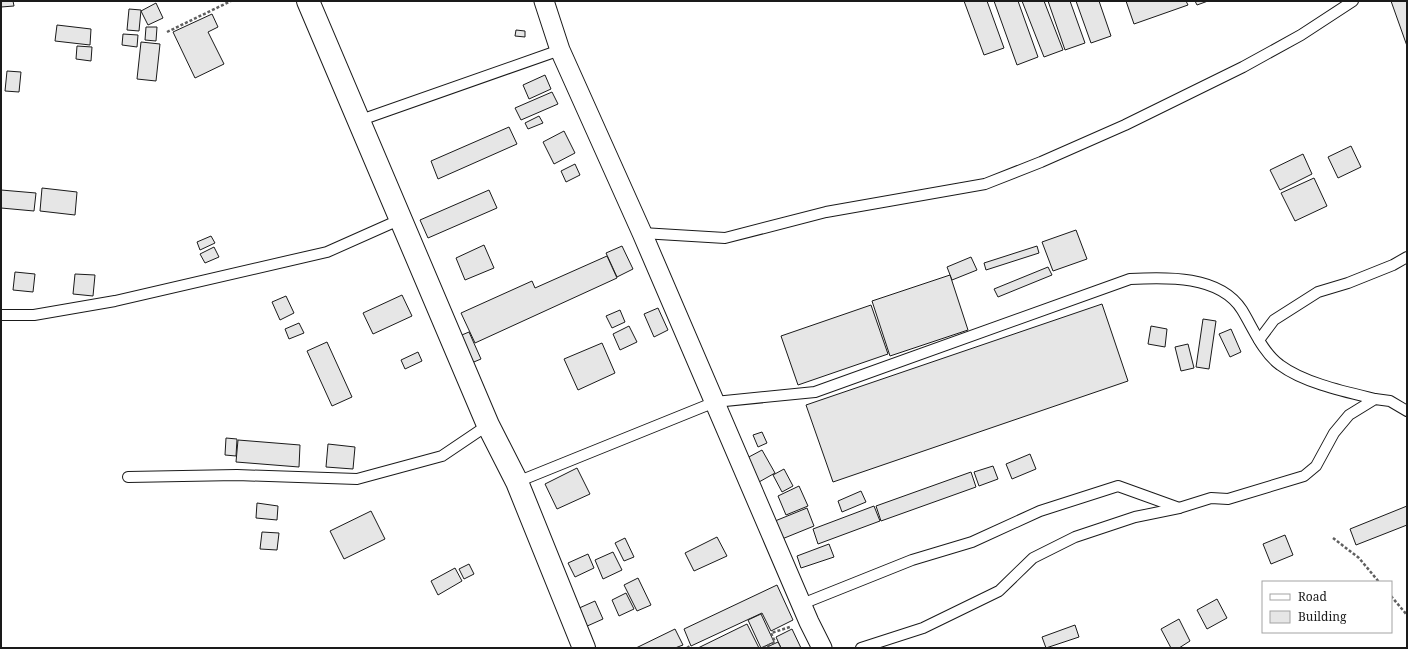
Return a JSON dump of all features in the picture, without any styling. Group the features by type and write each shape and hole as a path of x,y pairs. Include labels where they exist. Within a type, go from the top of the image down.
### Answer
{"street":[{"path":"308,1 399,220 488,425 517,482 584,648"},
{"path":"547,3 560,50 642,233 809,622 822,648"}],"lane":[{"path":"642,233 725,238 826,212 985,184 1041,162 1118,128 1243,67 1301,35 1353,1"},
{"path":"358,121 560,50"},
{"path":"1,315 34,315 115,301 327,252 399,220"},
{"path":"1259,340 1274,320 1318,292 1348,283 1393,265 1407,257"},
{"path":"517,482 715,402 815,392 1130,279 1168,277 1199,282 1226,293 1242,308 1259,340 1280,365 1319,384 1375,399 1390,401 1407,411"},
{"path":"860,648 923,628 999,591 1033,558 1075,537 1135,518 1179,508 1210,498 1228,499 1304,476 1316,466 1334,432 1350,415 1375,399"},
{"path":"128,477 237,475 357,479 442,456 488,425"},
{"path":"802,604 912,560 972,542 1040,511 1118,486 1179,508"}],"path":[{"path":"167,32 231,1"},
{"path":"1333,538 1359,558 1378,581"},
{"path":"1392,597 1407,616"},
{"path":"763,648 776,642 771,632 809,622"},
{"path":"687,648 690,646 691,648"}],"building":[{"path":"1,1 13,1 14,6 1,7"},
{"path":"964,1 987,1 1004,48 984,55"},
{"path":"994,1 1018,1 1038,57 1017,65"},
{"path":"1022,1 1044,1 1063,50 1044,57"},
{"path":"1048,1 1070,1 1085,43 1065,50"},
{"path":"1076,1 1099,1 1111,36 1091,43"},
{"path":"1126,1 1186,1 1188,5 1134,24"},
{"path":"1195,1 1208,1 1197,5"},
{"path":"1391,1 1407,1 1407,46"},
{"path":"156,3 163,18 148,25 141,11"},
{"path":"129,9 141,10 139,31 127,30"},
{"path":"212,14 218,27 208,32 224,64 195,78 173,32"},
{"path":"57,25 91,29 90,45 55,41"},
{"path":"146,27 157,27 156,41 145,40"},
{"path":"516,30 525,31 525,37 515,36"},
{"path":"123,34 138,35 137,47 122,45"},
{"path":"141,42 160,44 156,81 137,79"},
{"path":"77,46 92,47 91,61 76,59"},
{"path":"7,71 21,72 19,92 5,91"},
{"path":"545,75 551,89 529,99 523,85"},
{"path":"552,92 558,104 521,120 515,108"},
{"path":"539,116 543,123 528,129 525,123"},
{"path":"509,127 517,144 438,179 431,161"},
{"path":"564,131 575,153 554,164 543,142"},
{"path":"1351,146 1361,167 1338,178 1328,157"},
{"path":"1303,154 1312,174 1280,190 1270,170"},
{"path":"575,164 580,175 566,182 561,171"},
{"path":"1314,178 1327,206 1295,221 1281,193"},
{"path":"42,188 77,192 75,215 40,211"},
{"path":"1,190 36,193 34,211 1,208"},
{"path":"489,190 497,208 428,238 420,220"},
{"path":"1076,230 1087,259 1053,271 1042,242"},
{"path":"211,236 215,243 200,250 197,242"},
{"path":"484,245 494,268 465,280 456,258"},
{"path":"622,246 633,269 617,277 606,253"},
{"path":"1037,246 1039,253 986,270 984,263"},
{"path":"214,247 219,257 205,263 200,254"},
{"path":"607,256 617,278 475,343 461,313 532,281 535,288"},
{"path":"971,257 977,270 952,280 947,267"},
{"path":"1048,267 1052,275 998,297 994,289"},
{"path":"15,272 35,274 33,292 13,290"},
{"path":"75,274 95,275 93,296 73,294"},
{"path":"950,275 968,330 890,356 872,301"},
{"path":"402,295 412,316 373,334 363,313"},
{"path":"286,296 294,313 280,320 272,302"},
{"path":"1102,304 1128,381 833,482 806,405"},
{"path":"871,305 888,354 798,385 781,336"},
{"path":"658,308 668,330 654,337 644,314"},
{"path":"620,310 625,322 612,328 606,316"},
{"path":"1203,319 1216,321 1209,369 1196,367"},
{"path":"299,323 304,333 289,339 285,329"},
{"path":"629,326 637,342 620,350 613,334"},
{"path":"1151,326 1167,329 1165,347 1148,344"},
{"path":"1231,329 1241,352 1230,357 1219,334"},
{"path":"469,332 481,359 469,364 457,337"},
{"path":"327,342 352,397 332,406 307,351"},
{"path":"602,343 615,373 578,390 564,359"},
{"path":"1188,344 1194,368 1181,371 1175,347"},
{"path":"418,352 422,361 405,369 401,360"},
{"path":"762,432 767,443 758,447 753,435"},
{"path":"226,438 237,439 236,456 225,455"},
{"path":"238,440 300,445 299,467 236,462"},
{"path":"328,444 355,447 353,469 326,467"},
{"path":"762,450 775,473 759,482 747,458"},
{"path":"1030,454 1036,469 1012,479 1006,464"},
{"path":"993,466 998,479 979,486 974,472"},
{"path":"577,468 590,494 557,509 545,484"},
{"path":"784,469 793,486 782,492 773,475"},
{"path":"971,472 976,487 881,521 876,506"},
{"path":"799,486 808,506 786,515 778,496"},
{"path":"861,491 866,502 842,512 838,501"},
{"path":"257,503 278,506 277,520 256,518"},
{"path":"874,506 880,521 818,544 813,529"},
{"path":"1407,506 1407,525 1356,545 1350,529"},
{"path":"807,508 814,526 782,539 775,521"},
{"path":"371,511 385,539 344,559 330,531"},
{"path":"262,532 279,533 277,550 260,549"},
{"path":"1285,535 1293,555 1271,564 1263,544"},
{"path":"717,537 727,556 694,571 685,553"},
{"path":"625,538 634,557 624,561 615,543"},
{"path":"829,544 834,557 801,568 797,556"},
{"path":"613,552 622,570 603,579 595,560"},
{"path":"588,554 594,568 575,577 568,563"},
{"path":"469,564 474,574 464,579 459,569"},
{"path":"455,568 462,581 438,595 431,581"},
{"path":"638,578 651,605 637,611 624,585"},
{"path":"777,585 793,620 771,631 762,613 691,646 684,629"},
{"path":"626,593 634,609 619,616 612,600"},
{"path":"1217,599 1227,618 1207,629 1197,610"},
{"path":"595,601 603,619 585,627 577,609"},
{"path":"761,614 774,642 761,648 748,620"},
{"path":"1179,619 1190,641 1179,648 1171,648 1161,629"},
{"path":"747,624 759,648 698,648"},
{"path":"1075,625 1079,637 1046,648 1042,637"},
{"path":"675,629 683,645 675,648 636,648"},
{"path":"792,629 801,648 781,648 776,637"},
{"path":"778,642 781,648 765,648"}]}
